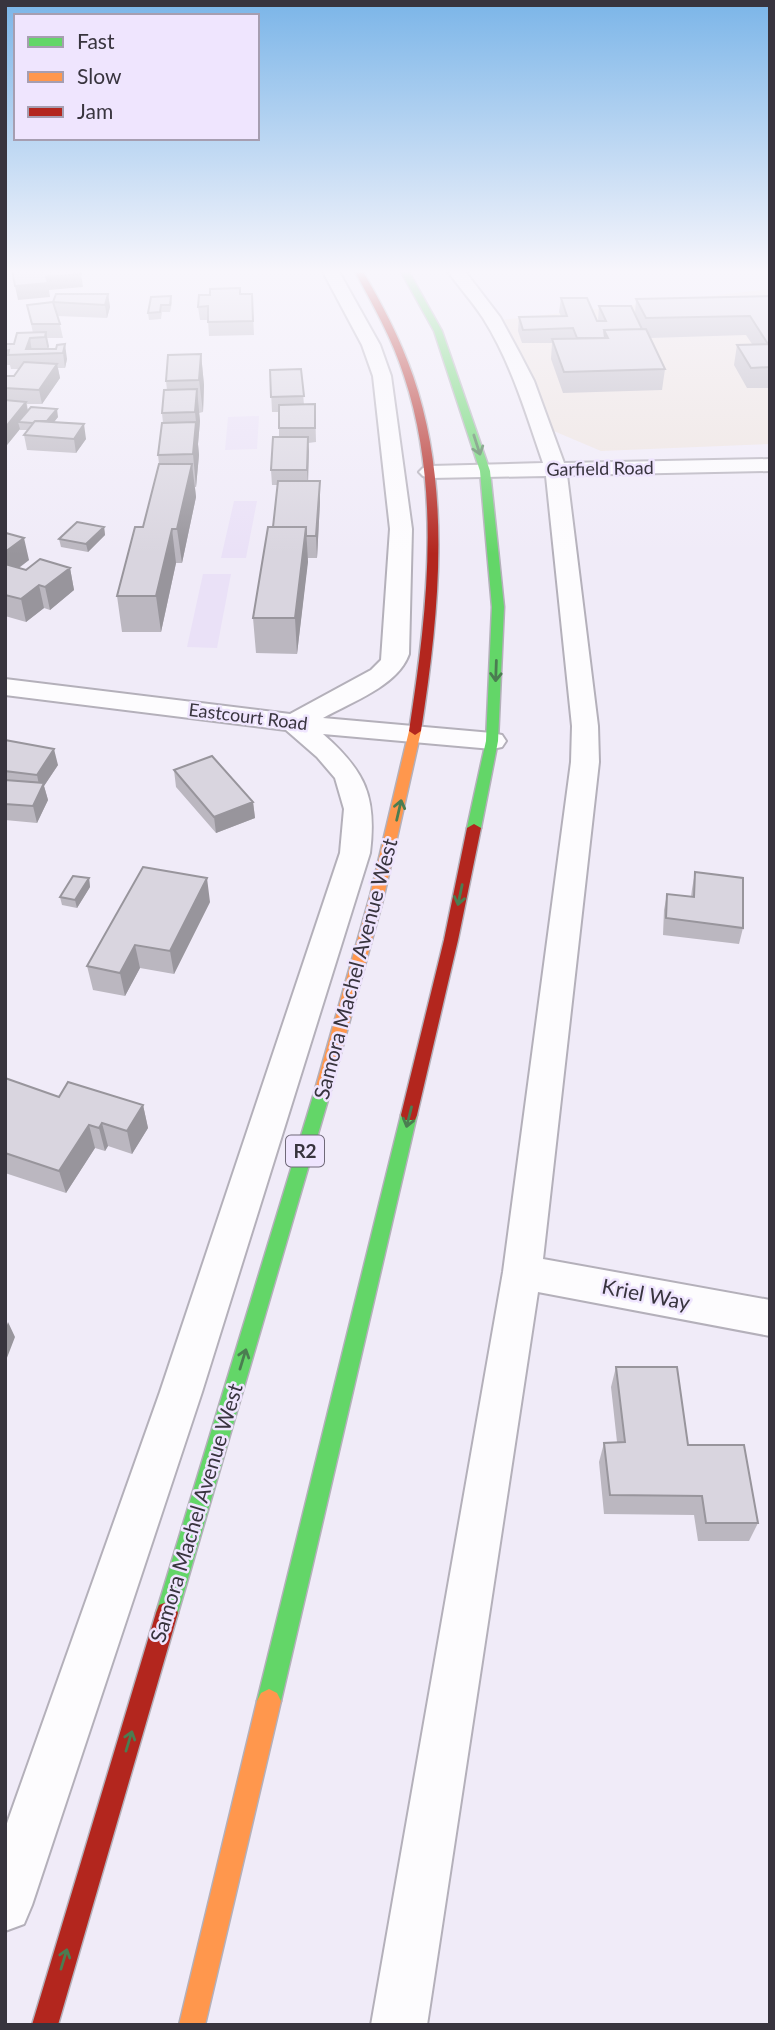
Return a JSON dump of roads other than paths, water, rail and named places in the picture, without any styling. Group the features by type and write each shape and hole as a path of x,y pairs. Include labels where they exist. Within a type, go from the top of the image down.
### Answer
{"highway":[{"name":"Samora Machel Avenue West","path":"45,2025 347,1008 390,852 417,734 427,669 432,600 430,472 414,398 404,365"},
{"path":"192,2025 451,940 492,741 498,607 485,471 449,365"}],"street":[{"path":"294,723 387,670 396,653 401,568 399,496 382,376 378,365"},
{"path":"398,2025 522,1272 585,762 585,726 555,470 516,365"},
{"name":"Garfield Road","path":"430,472 770,465"},
{"name":"Eastcourt Road","path":"5,687 294,723 492,741"},
{"name":"Samora Machel Avenue West","path":"5,1905 181,1392 355,853 360,824 358,800 350,778 334,757 294,723"},
{"name":"Kriel Way","path":"522,1272 770,1318"}]}
